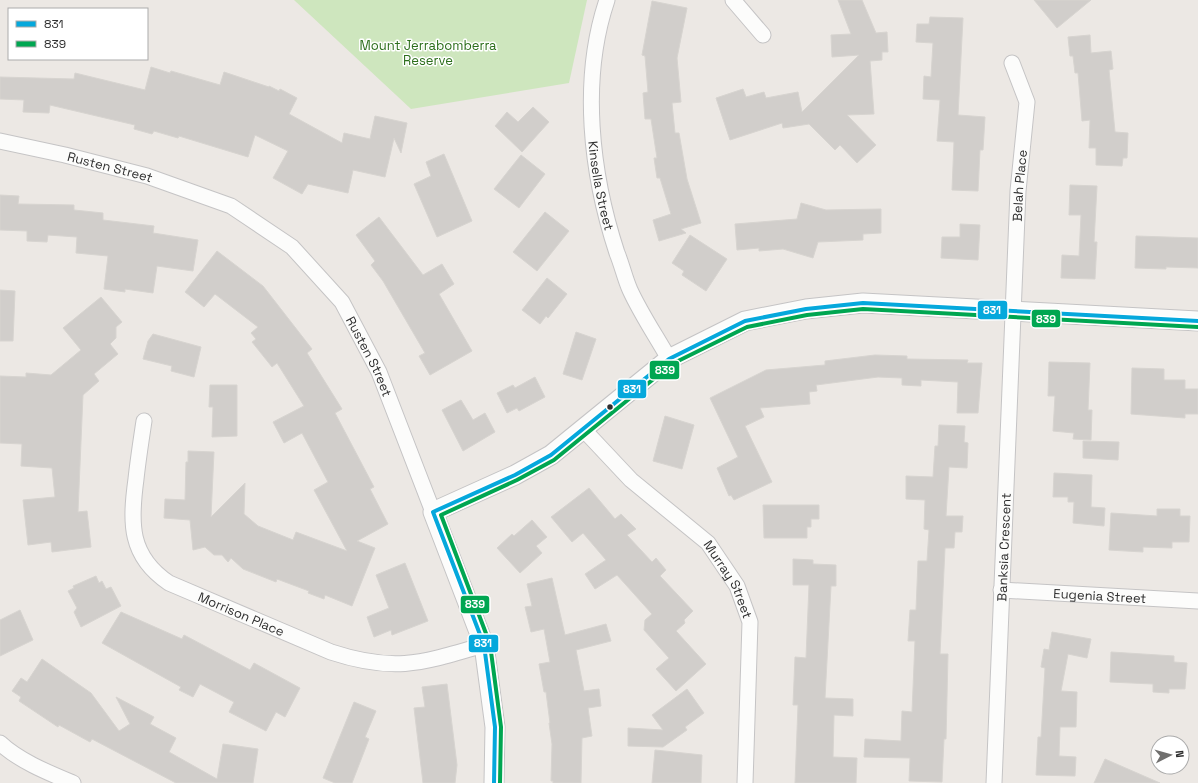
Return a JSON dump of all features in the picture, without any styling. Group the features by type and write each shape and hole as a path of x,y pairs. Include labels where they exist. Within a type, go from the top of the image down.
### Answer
{"street":[{"name":"Kinsella Street","path":"607,0 602,14 592,70 593,139 598,179 606,218 630,290 669,359"},
{"path":"733,0 764,35"},
{"name":"Belah Place","path":"1012,63 1027,102 1018,191 1014,311"},
{"name":"Rusten Street","path":"0,141 65,155 147,176 231,206 292,248 342,302 379,372 484,645 495,727 494,783"},
{"path":"433,512 521,472 551,455 584,430 669,359 745,321 806,309 863,303 1198,321"},
{"name":"Banksia Crescent","path":"994,783 1014,311"},
{"name":"Morrison Place","path":"144,421 134,493 132,532 136,546 144,559 160,578 169,584 331,652 358,661 402,665 423,662 484,645"},
{"name":"Murray Street","path":"584,430 631,480 708,543 737,586 750,622 745,783"},
{"name":"Eugenia Street","path":"1001,590 1198,601"},
{"path":"0,743 9,752 57,777 73,783"}],"green space":[{"name":"Mount Jerrabomberra Reserve","path":"294,0 587,0 569,83 411,109"}],"building":[{"path":"838,0 862,0 876,33 887,32 888,52 882,52 882,60 870,61 874,114 847,115 876,145 857,163 840,145 835,150 809,124 783,128 782,123 730,140 716,98 743,89 746,97 764,92 766,98 798,92 802,112 859,55 832,57 831,35 851,34"},
{"path":"1034,0 1091,0 1057,28"},
{"path":"652,1 687,8 677,58 681,102 672,103 675,133 679,133 687,179 701,223 681,229 686,233 659,241 653,220 671,214 660,178 657,178 654,158 657,158 651,119 645,119 643,93 648,92 645,56 642,55"},
{"path":"930,17 963,18 958,115 985,117 983,150 980,150 978,191 952,190 954,142 937,141 940,100 923,99 924,76 931,77 933,43 916,42 917,24 929,24"},
{"path":"1090,35 1091,53 1111,51 1113,69 1109,70 1115,132 1128,133 1127,158 1123,158 1122,166 1096,165 1096,148 1089,148 1090,120 1082,121 1078,73 1075,73 1073,56 1070,56 1068,37"},
{"path":"151,67 220,85 224,72 269,86 279,91 280,89 297,98 289,114 342,143 344,133 370,139 375,116 407,123 401,153 394,138 385,177 353,170 348,193 308,184 302,194 273,178 288,151 255,135 248,157 179,136 178,138 154,131 152,134 134,129 135,125 50,105 49,113 23,112 24,100 0,99 0,77 74,79 75,73 145,90"},
{"path":"533,107 549,122 522,152 495,126 507,112 518,122"},
{"path":"444,154 472,221 437,237 414,184 431,176 426,162"},
{"path":"521,155 545,174 519,208 494,189"},
{"path":"1070,185 1097,186 1094,242 1097,242 1095,279 1061,278 1062,255 1079,256 1081,215 1069,215"},
{"path":"0,195 19,196 18,204 74,205 74,210 103,213 103,220 154,226 153,233 198,240 193,271 157,266 153,293 125,289 125,292 104,289 108,256 76,253 77,237 48,235 47,242 27,241 27,231 0,230"},
{"path":"801,203 826,210 881,209 881,233 863,234 863,240 818,242 813,258 783,249 759,251 759,248 737,250 735,224 797,219"},
{"path":"545,212 569,231 537,271 513,252"},
{"path":"379,217 423,275 442,264 454,284 439,294 472,351 430,375 419,356 425,353 383,281 371,265 375,261 356,235"},
{"path":"960,224 980,225 978,260 941,258 942,237 960,237"},
{"path":"690,235 727,259 706,291 682,275 684,271 672,263"},
{"path":"1136,236 1198,238 1198,268 1135,268"},
{"path":"217,251 263,286 312,349 307,353 342,409 335,413 374,487 370,489 388,524 357,541 375,548 352,606 325,595 324,599 308,593 309,591 277,579 276,582 243,569 231,558 228,562 222,555 214,555 205,547 193,550 190,520 164,518 165,499 185,500 186,462 188,462 188,451 214,452 211,517 245,483 244,514 258,526 293,540 296,532 347,551 314,490 328,482 302,433 284,443 273,422 304,406 277,363 272,367 252,342 256,339 251,333 258,327 215,294 204,307 185,292"},
{"path":"547,278 567,294 548,318 546,316 540,324 522,310"},
{"path":"0,290 15,291 13,341 0,341"},
{"path":"101,297 122,322 116,327 116,338 110,344 118,354 94,374 99,381 83,395 78,512 87,511 91,547 52,552 51,542 28,545 23,500 55,497 52,468 21,466 22,444 0,443 0,376 26,377 26,373 51,375 81,350 63,328"},
{"path":"576,332 596,339 582,380 563,374"},
{"path":"153,334 201,347 194,377 171,371 172,366 143,359 148,341"},
{"path":"875,355 907,356 907,359 968,360 967,363 982,363 978,413 957,413 958,382 921,380 921,386 902,385 902,378 878,377 816,385 817,391 809,392 810,404 760,408 764,417 745,426 772,482 734,500 731,495 729,496 717,468 738,457 710,398 766,370 825,365 825,361"},
{"path":"1049,362 1090,363 1088,410 1092,410 1091,440 1073,439 1074,433 1053,431 1055,396 1048,396"},
{"path":"1132,368 1164,369 1164,380 1185,380 1185,389 1198,389 1198,414 1185,414 1185,418 1131,414"},
{"path":"535,377 545,397 519,411 517,408 507,413 497,393 513,385 515,388"},
{"path":"210,385 237,385 237,436 212,437 213,407 209,407"},
{"path":"461,400 473,420 485,413 495,432 463,451 442,410"},
{"path":"665,416 694,425 682,469 653,461"},
{"path":"939,425 965,426 964,442 968,443 967,468 949,467 946,516 963,516 962,532 955,532 954,548 945,548 940,654 948,654 946,739 944,739 942,782 909,781 910,758 864,757 865,739 901,741 902,711 912,712 915,641 908,641 910,610 916,610 918,561 927,561 929,530 924,529 925,500 906,499 906,476 933,477 935,446 938,446"},
{"path":"1083,441 1119,442 1118,460 1083,458"},
{"path":"1054,473 1092,475 1091,507 1105,508 1104,526 1073,523 1074,502 1068,502 1068,497 1053,497"},
{"path":"589,488 615,519 621,514 636,529 627,535 652,562 656,558 666,570 660,576 693,611 684,620 685,623 676,631 706,664 676,691 656,669 669,658 644,630 645,620 652,614 617,575 595,589 585,574 606,560 583,533 572,542 551,517"},
{"path":"763,505 819,505 819,519 811,519 811,527 807,527 807,538 764,538"},
{"path":"1157,509 1180,509 1180,516 1190,516 1189,542 1172,542 1172,548 1143,547 1143,552 1109,550 1111,513 1157,516"},
{"path":"532,520 547,537 536,546 542,553 520,573 497,548 512,534 514,536"},
{"path":"793,559 813,560 813,564 836,565 836,586 831,586 825,698 853,699 853,716 834,715 833,757 857,758 856,783 795,783 798,705 793,705 795,657 806,658 809,585 793,585"},
{"path":"405,563 428,621 392,635 391,630 374,637 367,617 389,608 376,575"},
{"path":"96,576 99,583 102,581 106,589 111,587 121,606 81,627 74,612 77,608 68,591 74,588 73,586"},
{"path":"552,578 565,635 606,624 611,641 576,650 584,691 599,689 601,706 588,708 592,736 582,738 581,783 553,783 553,781 551,781 552,744 550,723 546,692 544,692 539,664 550,662 544,629 531,632 525,607 532,606 527,584"},
{"path":"20,610 33,640 0,656 0,620"},
{"path":"121,612 182,639 184,635 250,670 254,663 300,688 285,717 276,712 266,731 229,712 234,702 200,684 193,697 179,690 181,687 102,643"},
{"path":"1052,632 1091,639 1087,658 1068,654 1061,691 1077,692 1076,727 1060,727 1059,756 1076,757 1075,776 1036,775 1038,737 1041,737 1045,668 1041,667 1044,649 1049,650"},
{"path":"1111,652 1174,656 1174,662 1187,663 1185,689 1169,689 1169,693 1153,692 1153,684 1110,682"},
{"path":"42,659 91,693 119,731 130,724 116,697 154,717 150,724 176,738 169,752 217,779 223,744 258,749 253,783 176,783 92,739 90,742 59,725 58,727 19,701 21,697 12,691 21,678 27,682"},
{"path":"447,684 457,765 455,783 423,783 414,708 425,707 422,687"},
{"path":"687,689 704,713 685,727 687,730 663,747 628,746 628,728 663,730 652,715"},
{"path":"354,702 376,711 365,737 369,739 352,783 335,783 323,778"},
{"path":"655,750 702,755 701,783 652,783"},
{"path":"1105,759 1160,783 1094,783"}],"transit line":[{"name":"831","path":"433,512 515,475 551,455 669,359 745,321 806,309 863,303 1198,321"},
{"name":"839","path":"500,783 501,727 490,644 441,515 517,480 554,460 672,364 747,327 807,315 863,309 1198,327"},
{"name":"831","path":"433,512 484,645 495,727 494,783"}]}
